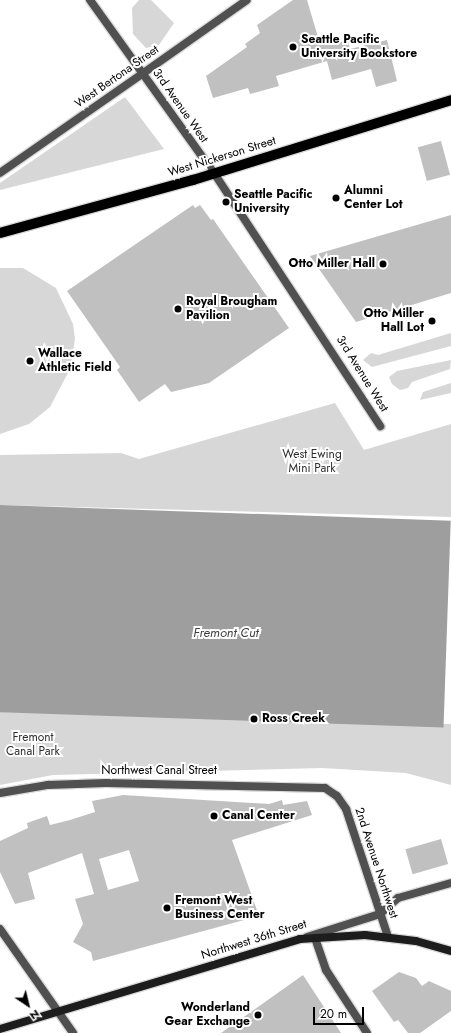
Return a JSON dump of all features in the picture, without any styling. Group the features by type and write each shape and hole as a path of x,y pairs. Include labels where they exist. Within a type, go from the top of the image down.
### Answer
{"main road":[{"name":"West Nickerson Street","path":"0,233 214,173 451,100"},
{"path":"300,939 388,937 451,951"},
{"name":"Northwest 36th Street","path":"0,1029 300,939"}],"street":[{"name":"3rd Avenue West","path":"90,0 214,173 380,426"},
{"name":"West Bertona Street","path":"0,173 247,0"},
{"name":"Northwest Canal Street","path":"0,793 48,785 100,783 318,786"},
{"name":"2nd Avenue Northwest","path":"318,786 334,794 346,808 388,937"},
{"name":"Northwest 36th Street","path":"300,939 380,914 398,898 451,883"},
{"path":"0,929 73,1033"},
{"path":"315,938 326,970 367,1033"}],"green space":[{"path":"139,0 151,0 174,23 159,45 146,48 133,34 132,8"},
{"path":"125,97 164,149 0,190 0,183"},
{"name":"Wallace Athletic Field","path":"0,268 23,268 56,288 73,324 75,339 70,369 50,407 29,424 0,434"},
{"path":"451,333 451,346 372,367 363,360 371,353 378,355"},
{"path":"451,360 450,369 412,382 408,388 400,390 392,384 389,377 397,371"},
{"path":"451,383 451,393 420,400 423,392"},
{"name":"West Ewing Mini Park","path":"335,403 364,450 451,424 451,517 0,505 0,455 121,453 139,459"},
{"name":"Fremont Canal Park","path":"0,712 451,724 451,785 406,773 322,768 53,775 0,785"}],"water":[{"name":"Fremont Cut","path":"0,505 451,521 444,728 0,712"}],"building":[{"path":"293,0 307,0 320,44 348,41 350,49 387,40 397,81 376,87 371,69 332,80 327,61 276,76 279,86 250,94 248,88 213,98 206,76 247,47 245,44 260,33 257,25"},
{"path":"441,141 450,175 427,181 418,147"},
{"name":"Royal Brougham Pavilion","path":"193,205 195,208 200,205 211,220 213,219 289,328 209,383 171,392 165,384 139,402 117,370 120,367 67,291"},
{"name":"Otto Miller Hall","path":"451,215 451,293 356,322 310,256"},
{"path":"123,795 269,804 282,800 283,805 307,801 312,815 232,840 259,916 93,961 91,952 73,942 83,924 75,899 94,894 82,853 28,873 35,899 15,904 0,872 0,841 28,828 27,823 47,816 50,825 95,812 92,801","holes":["129,850 139,881 108,890 99,859"]},
{"path":"441,839 448,864 413,874 405,849"},
{"path":"399,972 416,978 422,986 429,981 451,991 451,1011 420,1033 408,1033 398,1020 394,1022 372,991"},
{"path":"303,975 341,1033 221,1033"}],"place":[{"name":"Seattle Pacific University Bookstore","path":"293,47"},
{"name":"Alumni Center Lot","path":"336,198"},
{"name":"Seattle Pacific University","path":"226,202"},
{"name":"Otto Miller Hall","path":"383,264"},
{"name":"Royal Brougham Pavilion","path":"178,309"},
{"name":"Otto Miller Hall Lot","path":"432,321"},
{"name":"Wallace Athletic Field","path":"30,361"},
{"name":"Ross Creek","path":"254,719"},
{"name":"Canal Center","path":"214,816"},
{"name":"Fremont West Business Center","path":"167,908"},
{"name":"Wonderland Gear Exchange","path":"258,1015"}]}
